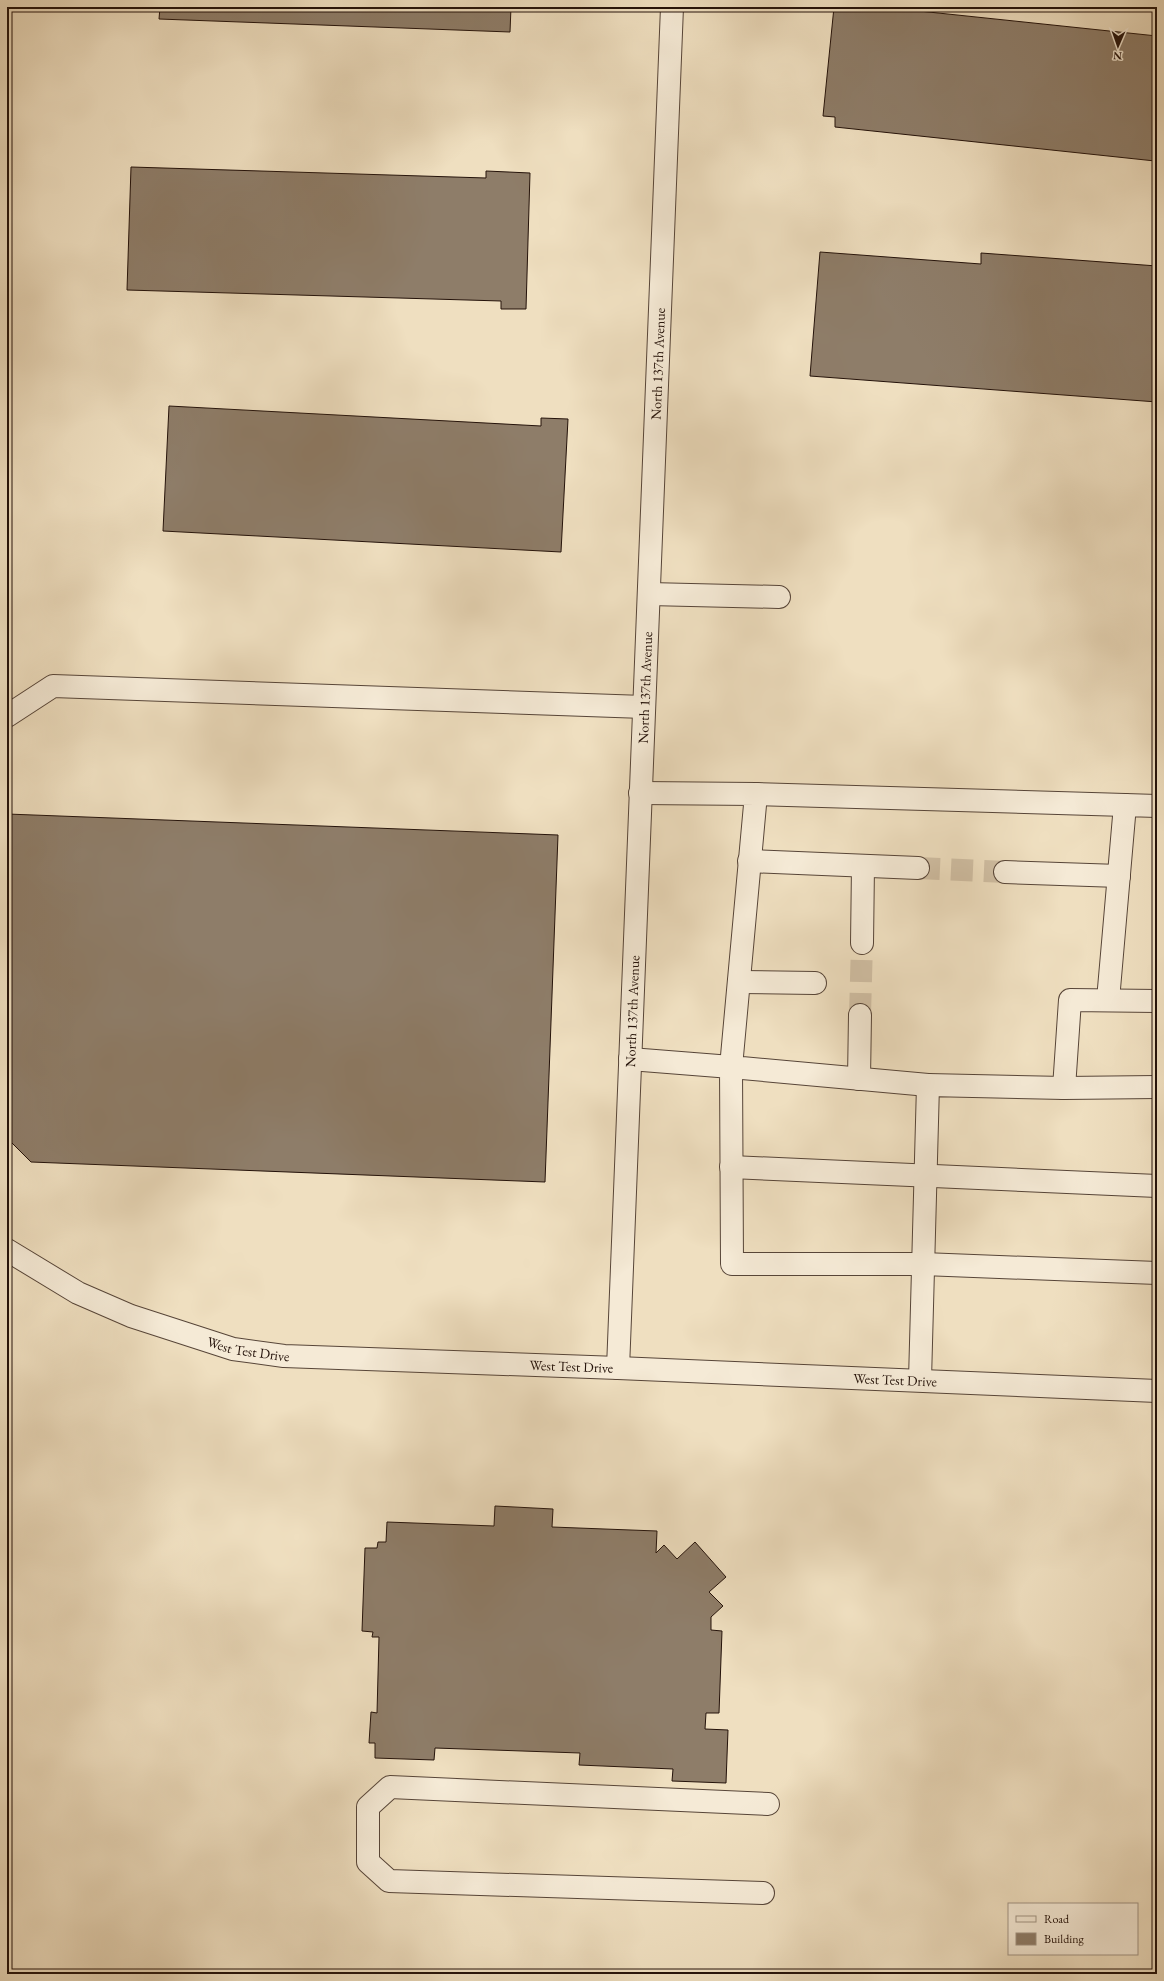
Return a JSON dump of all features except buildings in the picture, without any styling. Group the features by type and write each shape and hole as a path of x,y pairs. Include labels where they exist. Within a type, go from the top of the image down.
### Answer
{"street":[{"name":"North 137th Avenue","path":"618,1368 672,7"},
{"path":"648,594 779,597"},
{"path":"7,716 53,686 644,707"},
{"path":"640,792 1157,806"},
{"path":"756,794 731,1067 732,1264 924,1264 1157,1273"},
{"path":"1108,1000 1125,805"},
{"path":"750,860 918,868"},
{"path":"862,944 863,866"},
{"path":"1005,872 1119,876"},
{"path":"739,982 815,983"},
{"path":"1064,1088 1070,1000 1157,1001"},
{"path":"859,1079 860,1015"},
{"path":"630,1060 731,1067 928,1085 1064,1088 1157,1087"},
{"path":"920,1380 927,1175 928,1085"},
{"path":"731,1167 1157,1186"},
{"name":"West Test Drive","path":"7,1250 78,1293 131,1316 233,1349 284,1356 920,1380 1157,1391"},
{"path":"763,1893 389,1881 368,1862 368,1807 390,1787 768,1804"}],"tunnel":[{"path":"918,868 1005,872"},
{"path":"860,1015 862,943"}]}
